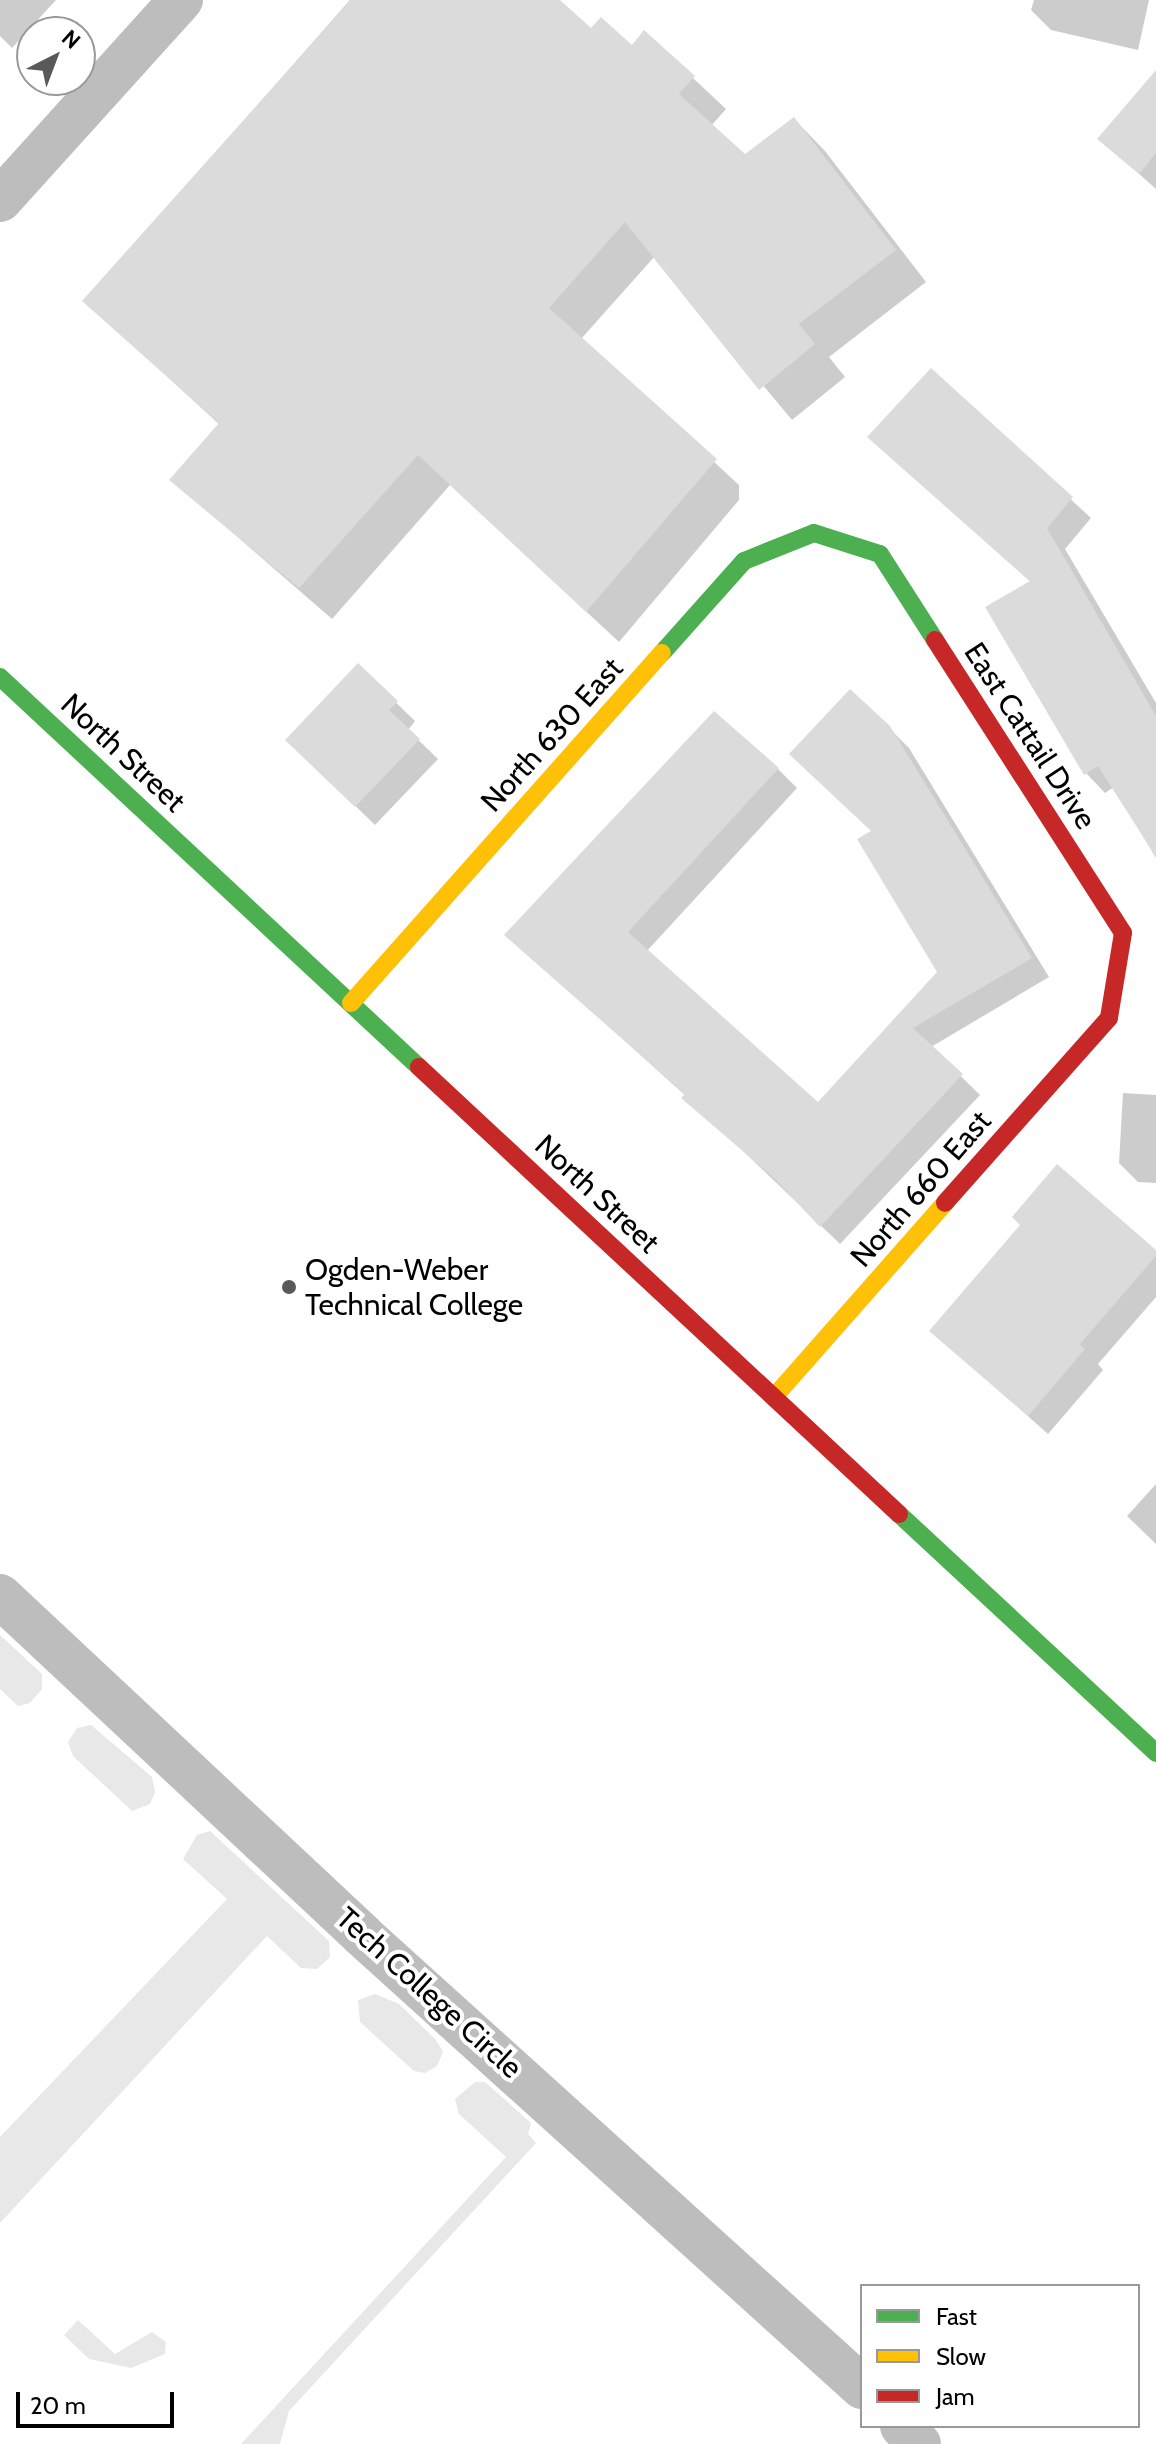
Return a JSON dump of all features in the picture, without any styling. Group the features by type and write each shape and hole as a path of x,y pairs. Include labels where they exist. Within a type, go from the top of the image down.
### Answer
{"street":[{"path":"0,200 181,0"},
{"name":"North 630 East","path":"351,1003 744,561 814,533"},
{"name":"East Cattail Drive","path":"814,533 880,554 1123,933 1109,1018"},
{"name":"North Street","path":"0,677 1156,1753"},
{"name":"North 660 East","path":"774,1397 1109,1018"},
{"name":"Tech College Circle","path":"0,1596 362,1935 860,2385"},
{"path":"904,2428 919,2444"}],"shaded area":[{"path":"0,1635 42,1674 42,1689 30,1703 18,1706 0,1689"},
{"path":"91,1725 152,1777 155,1792 150,1804 132,1811 73,1756 68,1742 77,1728"},
{"path":"210,1831 329,1941 330,1957 317,1969 301,1968 267,1936 0,2223 0,2137 227,1899 183,1859 197,1835"},
{"path":"375,1994 399,2004 436,2040 443,2052 437,2066 425,2073 414,2071 360,2022 358,2000"},
{"path":"475,2082 485,2082 531,2123 528,2134 536,2143 289,2411 280,2444 241,2444 506,2157 459,2114 455,2099"},
{"path":"78,2320 115,2354 152,2332 166,2342 165,2354 131,2368 89,2359 64,2335"}],"building":[{"path":"351,0 560,0 591,28 601,17 632,45 644,30 695,76 679,94 745,154 794,117 896,250 799,324 815,344 759,390 625,222 549,308 717,459 586,612 418,455 299,588 169,480 219,423 82,301"},
{"path":"1156,70 1156,153 1139,174 1097,139"},
{"path":"931,368 1073,497 1047,528 1156,716 1156,857 1098,766 1084,775 985,607 1030,581 867,437"},
{"path":"358,663 398,701 389,710 420,739 355,807 285,740"},
{"path":"850,689 890,726 1032,958 913,1028 963,1074 820,1227 773,1177 681,1098 685,1094 504,935 714,711 779,768 628,932 818,1102 937,972 857,839 871,831 789,754"},
{"path":"1057,1164 1156,1250 1156,1256 1080,1344 1085,1349 1028,1416 929,1331 1020,1225 1012,1217"}],"traffic: fast":[{"path":"662,653 744,561 814,533 880,554 935,640"},
{"path":"0,677 419,1067"},
{"path":"899,1514 1156,1753"}],"traffic: slow":[{"path":"351,1003 662,653"},
{"path":"774,1397 945,1203"}],"traffic: jam":[{"path":"935,640 1123,933 1109,1018 945,1203"},
{"path":"419,1067 899,1514"}],"place":[{"name":"Ogden-Weber Technical College","path":"289,1287"}]}
